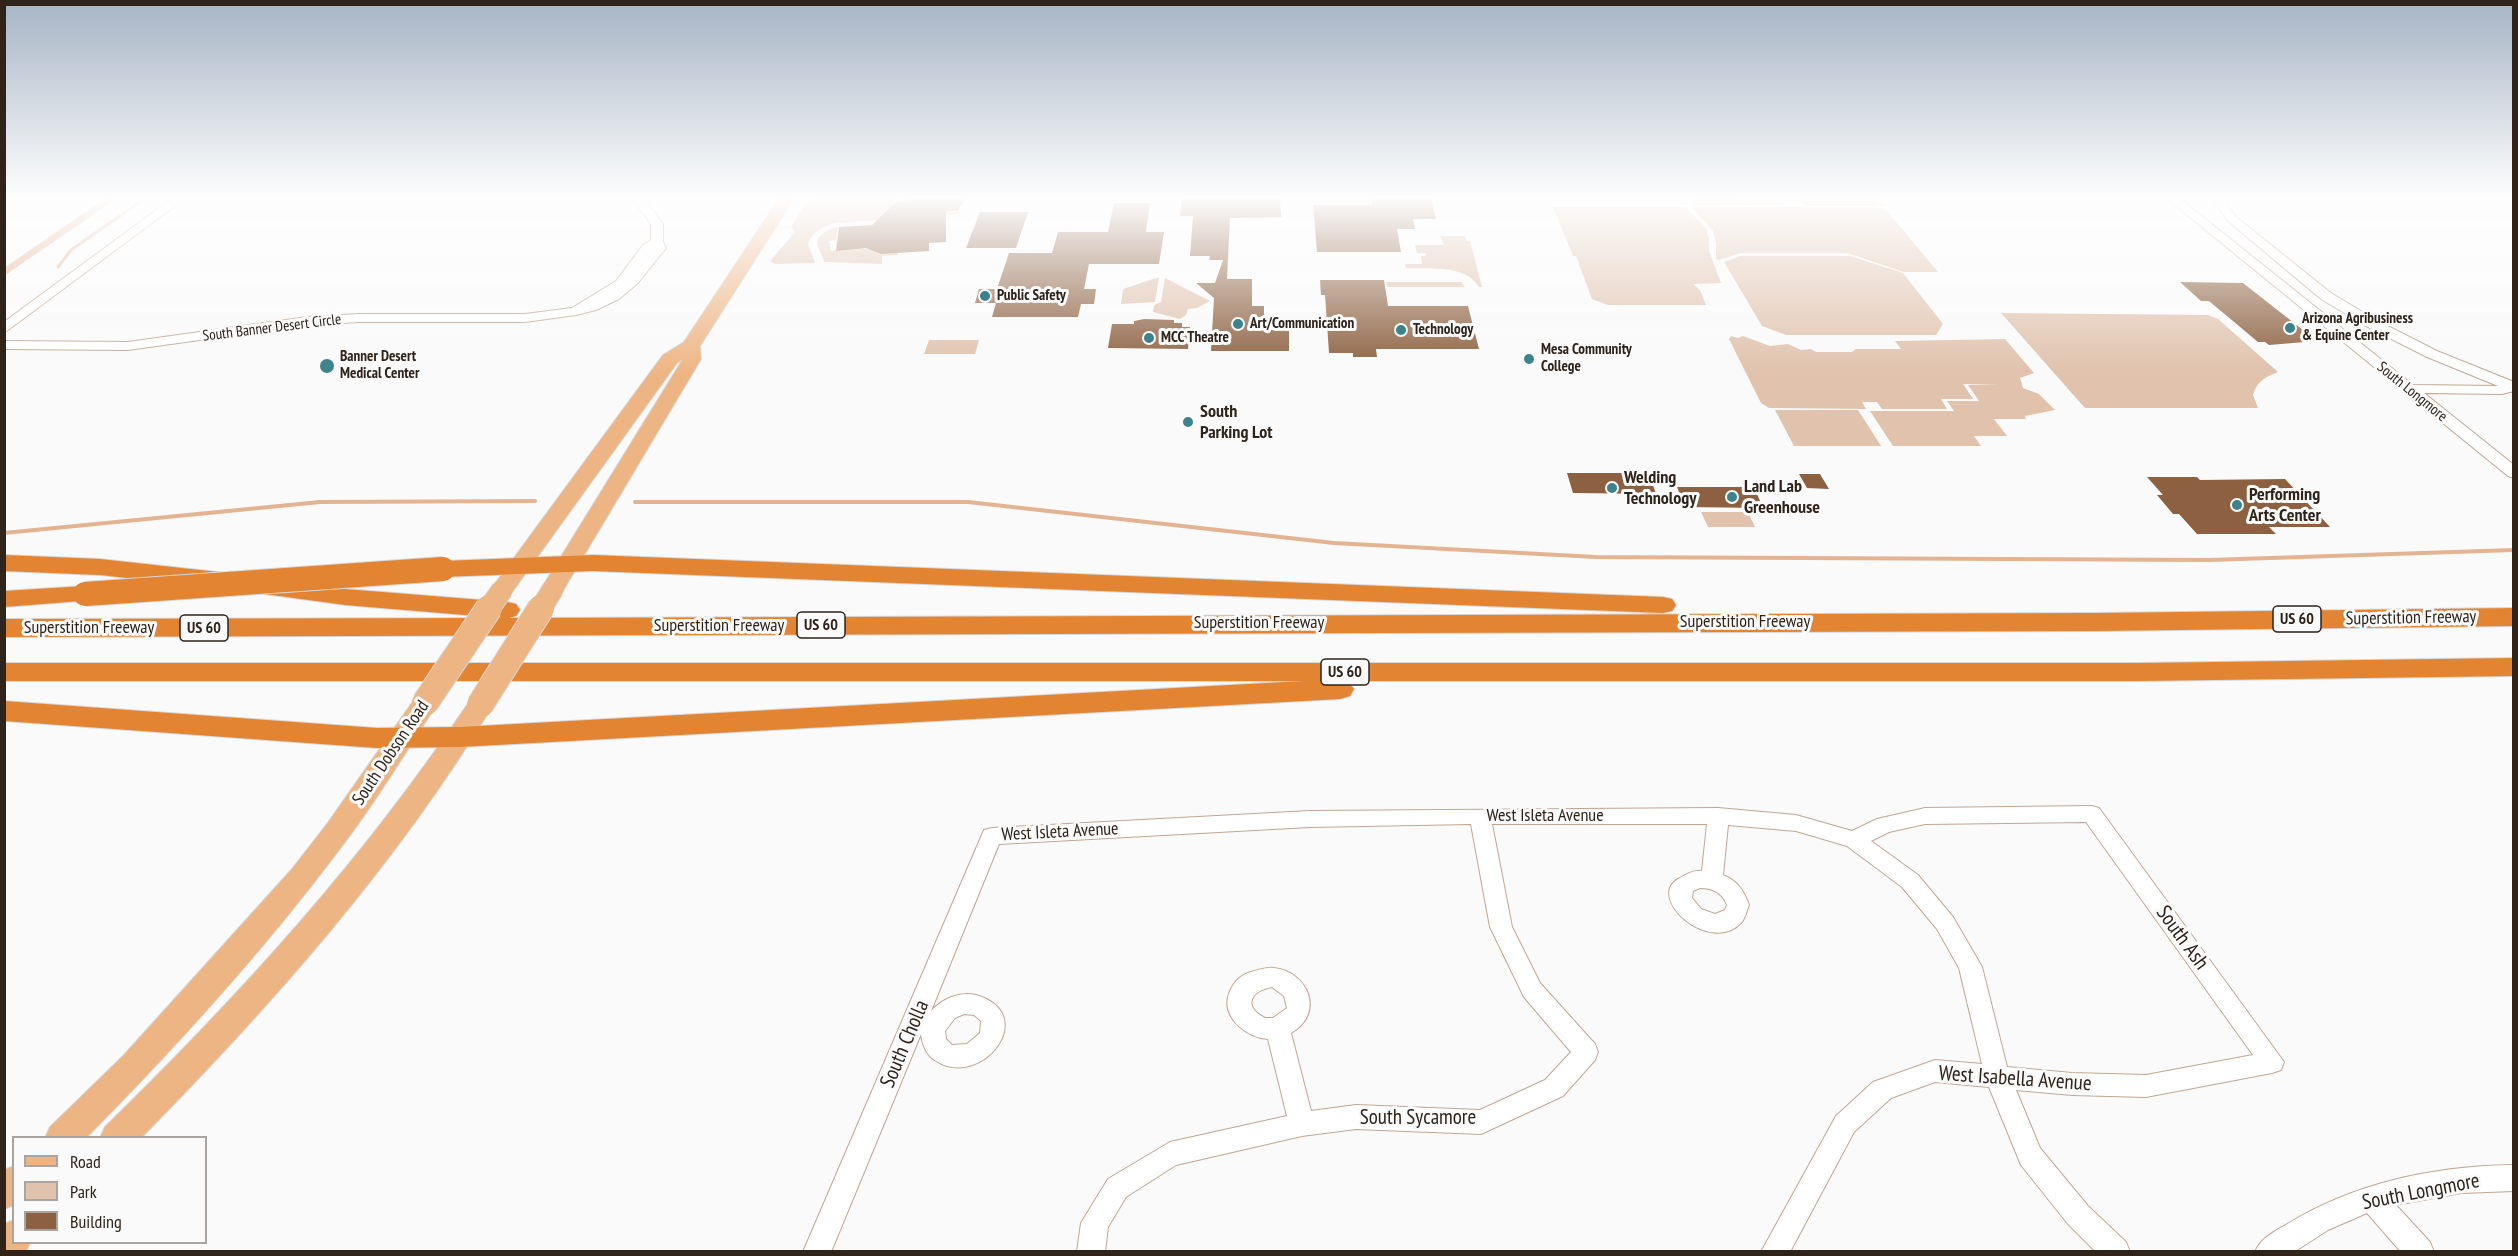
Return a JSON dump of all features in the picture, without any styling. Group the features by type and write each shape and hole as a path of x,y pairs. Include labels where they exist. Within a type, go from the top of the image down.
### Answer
{"highway":[{"path":"4,563 100,567 184,575 345,597 546,613 847,614 1018,624"},
{"path":"4,599 520,564 571,563 795,569 2096,622"},
{"name":"Superstition Freeway","path":"4,628 2096,622 2509,616"},
{"name":"US 60","path":"4,672 2139,672 2514,667"},
{"path":"4,711 401,738 460,737 1362,687 2139,672"}],"main road":[{"name":"South Dobson Road","path":"63,1136 135,1066 254,934 337,831 520,564 670,359 691,346 750,256"},
{"name":"South Dobson Road","path":"118,1136 271,979 359,874 460,737 571,563 692,359 691,346"}],"street":[{"path":"4,329 102,256"},
{"name":"South Banner Desert Circle","path":"4,345 128,346 307,321 359,318 525,318 576,311 620,284 641,256"},
{"name":"South Longmore","path":"2243,256 2514,473"},
{"path":"2277,256 2326,296 2369,322 2432,354 2513,387"},
{"path":"2403,385 2496,380"},
{"path":"2403,385 2502,390 2513,387"},
{"name":"South Ash","path":"1854,840 1884,825 1924,816 2092,814 2272,1062"},
{"name":"South Sycamore","path":"1091,1251 1095,1223 1117,1188 1170,1154 1302,1124 1356,1117 1481,1122 1554,1088 1586,1052 1532,990 1501,927 1480,816"},
{"path":"1712,880 1718,816"},
{"name":"West Isleta Avenue","path":"992,836 1310,819 1718,816 1796,823 1854,840 1910,881 1945,923 1970,967 1997,1075 2030,1156 2078,1215 2116,1251"},
{"name":"South Cholla","path":"817,1251 924,1024 992,836"},
{"path":"1277,1027 1302,1124"},
{"name":"West Isabella Avenue","path":"1775,1251 1845,1124 1882,1090 1935,1071 1997,1075 2072,1084 2146,1086 2272,1062"},
{"name":"South Longmore","path":"2270,1251 2314,1223 2372,1198 2464,1180 2514,1178"},
{"path":"2372,1198 2420,1251"}],"green space":[{"path":"775,256 812,256 815,263 775,264 770,261"},
{"path":"822,256 888,256 882,256 882,264 824,262"},
{"path":"1421,256 1474,256 1482,287 1479,287 1465,274 1456,271 1406,268 1405,264 1422,264"},
{"path":"1573,256 1711,256 1721,283 1693,284 1700,290 1706,305 1608,305 1592,299 1576,256"},
{"path":"1716,256 1732,256 1719,260 1716,259"},
{"path":"1740,256 1850,256 1903,273 1943,324 1936,335 1786,335 1762,326 1724,262"},
{"path":"1855,256 1924,256 1938,272 1904,272"},
{"path":"1159,278 1155,302 1121,304 1123,289"},
{"path":"1165,278 1210,301 1197,308 1188,309 1186,315 1180,319 1153,312 1154,305 1161,302"},
{"path":"1386,282 1461,282 1465,287 1387,287"},
{"path":"2001,313 2208,315 2218,319 2278,372 2265,378 2257,386 2253,395 2258,408 2085,408"},
{"path":"1731,336 1738,338 1743,336 1770,346 1788,344 1801,350 1811,349 1816,352 1901,349 1895,341 2005,339 2034,373 2020,378 2023,388 2039,394 2055,410 2025,416 2026,419 1994,419 2007,436 1974,436 1981,446 1893,446 1870,411 1954,411 1947,401 1979,401 1968,385 1999,385 1963,384 1973,399 1941,399 1947,409 1882,409 1877,402 1862,402 1866,409 1769,408 1761,403 1729,339"},
{"path":"929,340 979,340 975,354 924,354"},
{"path":"1775,410 1858,410 1881,446 1794,446"},
{"path":"1701,512 1748,512 1755,527 1708,527"}],"building":[{"path":"1008,256 1160,256 1159,264 1089,264 1084,289 1096,289 1094,304 1081,304 1078,317 992,317 996,303 975,303 979,289 997,289"},
{"name":"Art/Communication","path":"1190,256 1228,256 1227,279 1252,279 1252,306 1264,306 1264,330 1289,330 1289,351 1211,351 1214,298 1196,283 1215,283 1223,260 1209,260 1210,256"},
{"name":"Technology","path":"1320,280 1384,280 1388,306 1468,306 1479,349 1376,349 1377,357 1353,357 1353,353 1329,353 1325,295 1321,295"},
{"path":"2180,282 2243,283 2317,341 2269,345 2265,342 2258,342 2209,301 2201,301"},
{"name":"MCC Theatre","path":"1174,320 1174,323 1182,323 1182,327 1190,327 1188,349 1108,348 1112,324 1134,324 1134,321"},
{"name":"Welding Technology","path":"1567,473 1649,473 1656,494 1573,493"},
{"path":"1799,474 1820,474 1829,489 1807,488"},
{"name":"Performing Arts Center","path":"2147,477 2197,477 2200,480 2285,479 2330,527 2269,527 2276,534 2197,534 2179,514 2173,514 2157,495 2163,495"},
{"name":"Land Lab Greenhouse","path":"1677,487 1754,487 1763,508 1685,507"}],"waterway":[{"path":"4,273 29,256"},
{"path":"58,267 67,256"},
{"path":"4,533 320,502 535,501"},
{"path":"635,502 968,502 1334,543 1596,557 2209,560 2514,550"}],"place":[{"name":"Public Safety","path":"985,296"},
{"name":"Art/Communication","path":"1238,324"},
{"name":"Arizona Agribusiness & Equine Center","path":"2290,328"},
{"name":"Technology","path":"1401,330"},
{"name":"MCC Theatre","path":"1149,338"},
{"name":"Mesa Community College","path":"1529,359"},
{"name":"Banner Desert Medical Center","path":"327,366"},
{"name":"South Parking Lot","path":"1188,422"},
{"name":"Welding Technology","path":"1612,488"},
{"name":"Land Lab Greenhouse","path":"1732,497"},
{"name":"Performing Arts Center","path":"2237,505"}]}
